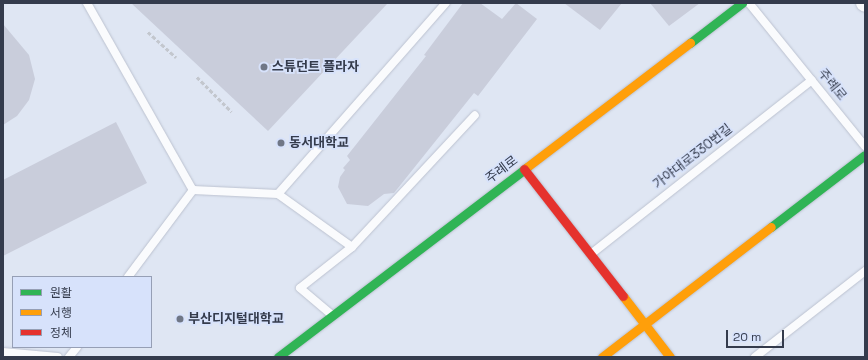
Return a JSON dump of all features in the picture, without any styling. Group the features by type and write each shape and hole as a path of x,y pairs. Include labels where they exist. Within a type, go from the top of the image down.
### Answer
{"street":[{"name":"주례로","path":"278,357 742,3"},
{"path":"602,357 865,154"},
{"path":"524,169 670,357"}],"lane":[{"path":"87,3 192,190"},
{"path":"278,194 446,3"},
{"name":"주례로","path":"749,3 865,146"},
{"name":"가야대로330번길","path":"590,254 812,80"},
{"path":"332,315 300,288 352,247 475,115"},
{"path":"192,190 278,194 352,247"},
{"path":"129,276 192,190"},
{"path":"755,357 865,271"},
{"path":"69,357 75,348"},
{"path":"3,352 58,357"}],"path":[{"path":"148,32 176,57"},
{"path":"197,77 232,112"}],"building":[{"name":"스튜던트 플라자","path":"131,3 388,3 268,131"},
{"path":"463,3 480,3 502,19 516,3 537,19 478,96 474,93 394,193 384,194 368,206 347,204 338,187 340,177 345,170 343,168 350,160 347,156 426,56 424,55"},
{"path":"564,3 622,3 600,30"},
{"path":"650,3 700,3 669,26"},
{"path":"3,24 29,55 35,79 29,100 17,116 3,125"},
{"path":"116,122 147,183 3,256 3,180"}],"traffic: fast":[{"path":"690,43 742,3"},
{"path":"771,227 865,155"},
{"path":"278,357 527,167"}],"traffic: slow":[{"path":"527,167 690,43"},
{"path":"602,357 771,227"},
{"path":"623,296 670,357"}],"traffic: jam":[{"path":"524,169 623,296"}],"place":[{"name":"스튜던트 플라자","path":"264,67"},
{"name":"동서대학교","path":"281,143"},
{"name":"부산디지털대학교","path":"180,319"}]}
